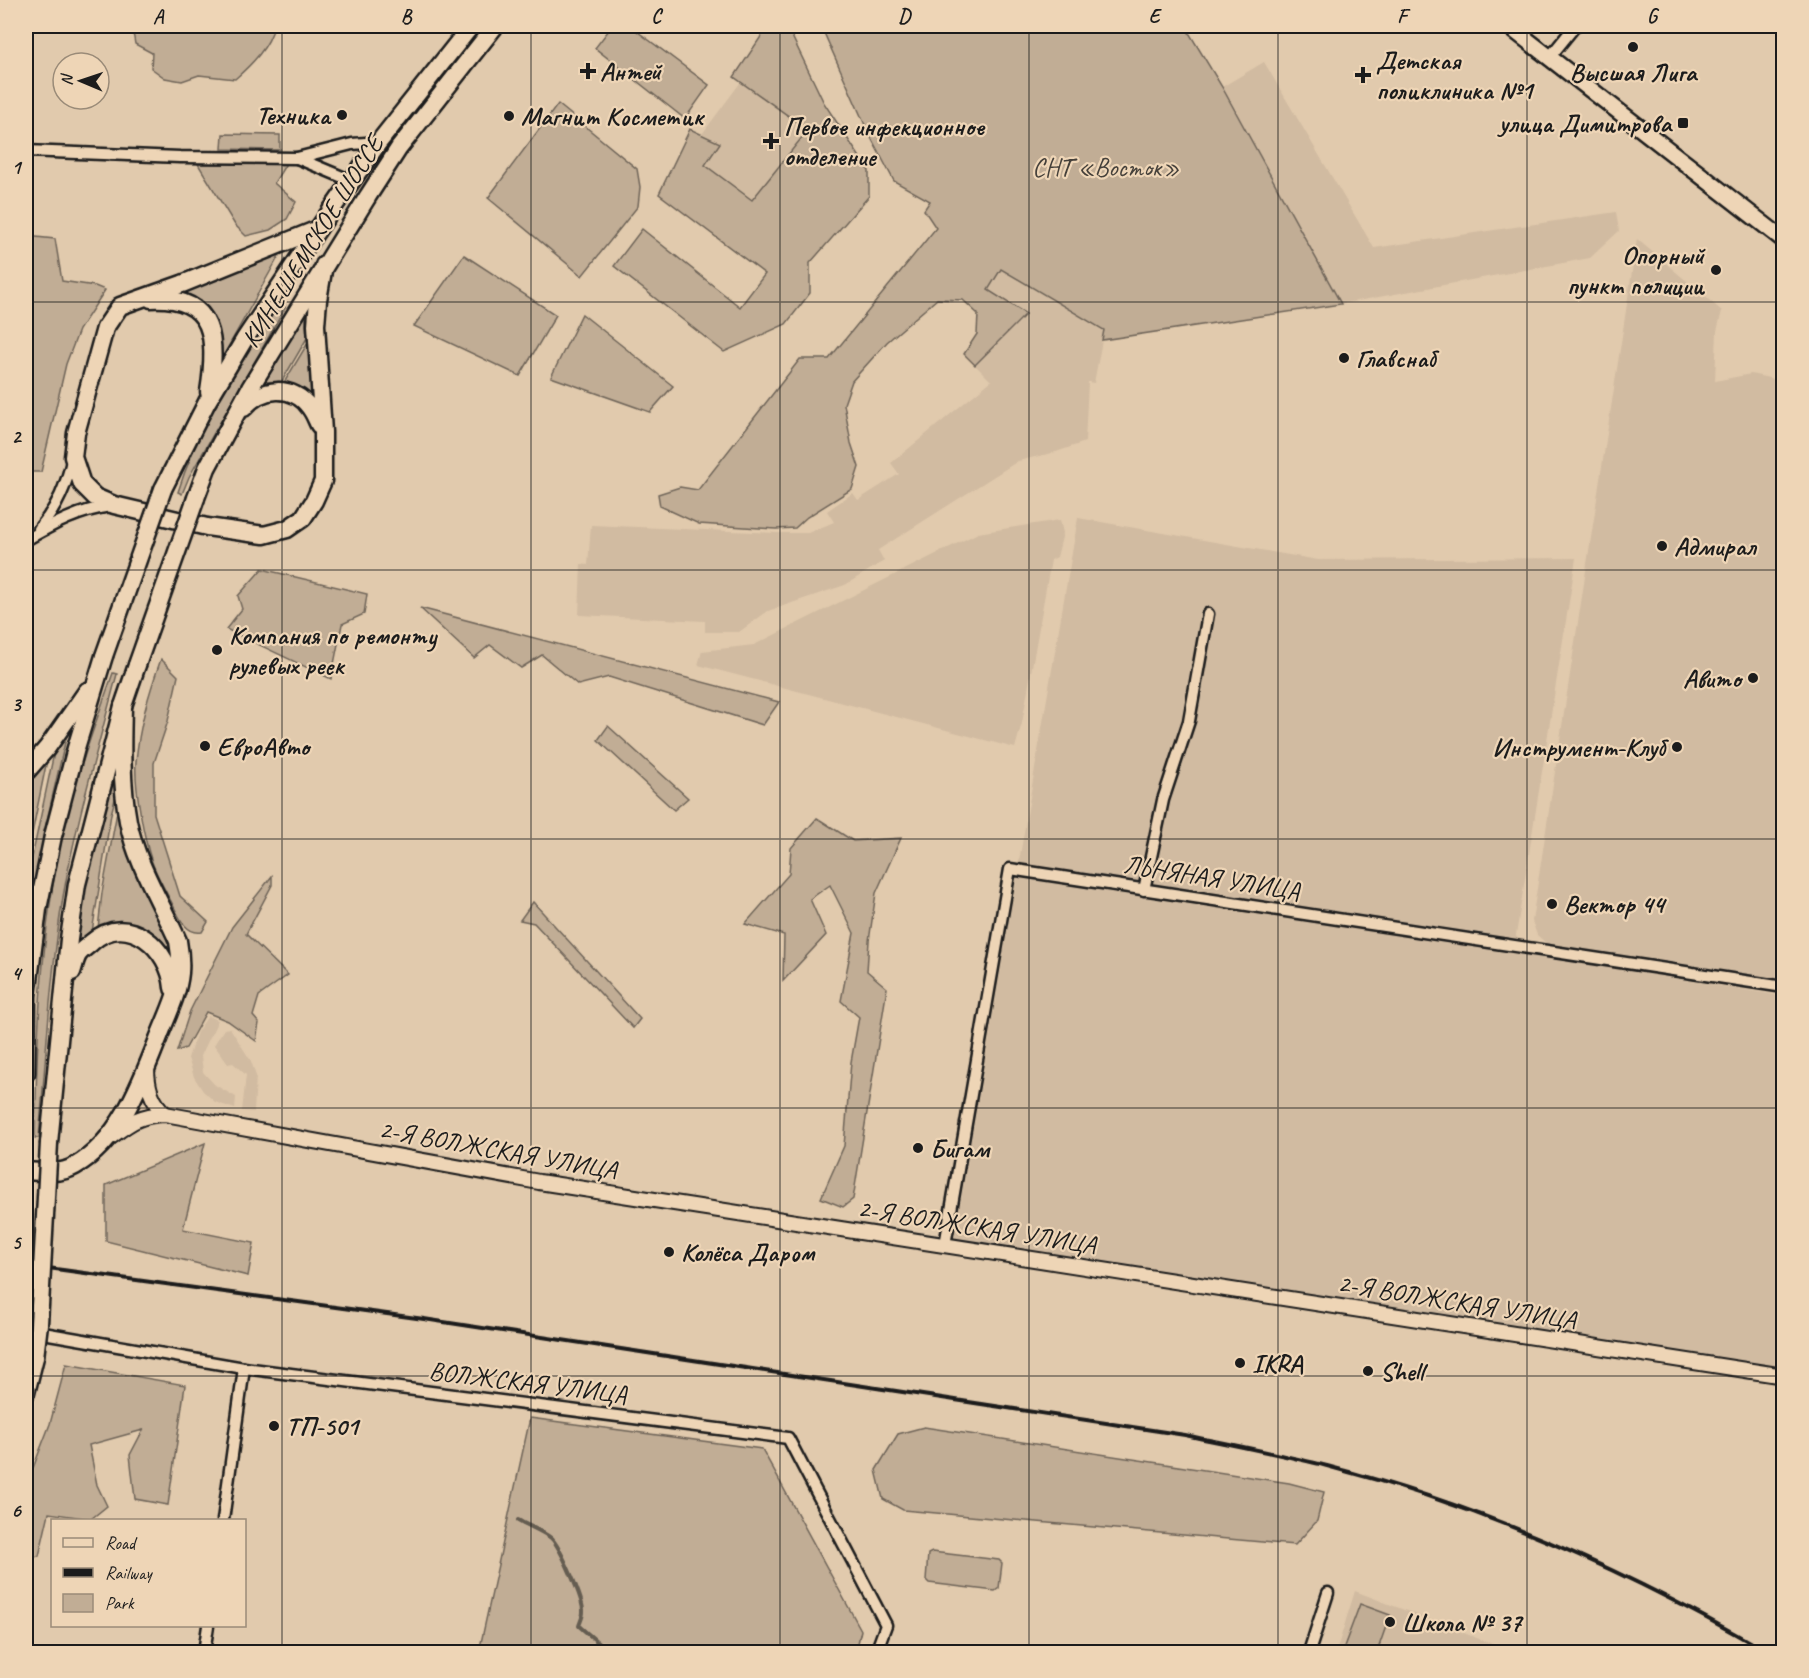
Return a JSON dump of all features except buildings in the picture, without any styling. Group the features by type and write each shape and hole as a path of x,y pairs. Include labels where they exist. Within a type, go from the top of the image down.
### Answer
{"main road":[{"name":"КИНЕШЕМСКОЕ ШОССЕ","path":"207,402 244,340 379,142 471,26"},
{"name":"КИНЕШЕМСКОЕ ШОССЕ","path":"123,706 207,468 225,433 324,265 399,148 495,26"},
{"path":"1509,26 1784,240"},
{"path":"318,229 120,306 105,328 79,421 73,457 82,483 95,497 114,506 207,527 264,535 287,528 303,518 323,482 323,432 316,325 324,265"},
{"path":"27,996 39,909 53,837 95,681 163,489 207,402 213,366 214,345 206,320 191,305 169,298 141,299"},
{"path":"225,433 251,400 265,392 277,390 291,393 311,408 323,432"},
{"path":"26,772 47,748 95,681"},
{"path":"26,1171 50,1173 65,1171 77,1165 106,1141 139,1089 174,1001 180,975 181,954 178,941 141,862 128,823 122,749 123,706"},
{"path":"26,1393 35,1357 39,1323 49,1143 69,939 77,884 123,706"},
{"path":"64,995 78,954 107,933 121,931 137,934 150,941 160,951 172,977 174,1001"},
{"path":"26,978 26,1073"}],"street":[{"path":"1549,58 1575,26"},
{"path":"26,151 180,157 297,158 352,144 379,142"},
{"path":"297,158 352,181"},
{"path":"29,538 53,512 66,483 73,457"},
{"path":"29,538 62,519 90,509 114,506"},
{"path":"1144,890 1163,800 1189,721 1208,614"},
{"name":"ЛЬНЯНАЯ УЛИЦА","path":"945,1245 1010,869 1784,987"},
{"path":"147,1067 147,1084 156,1105 165,1114"},
{"path":"106,1141 127,1125 146,1115 165,1114"},
{"name":"2-Я ВОЛЖСКАЯ УЛИЦА","path":"165,1114 539,1182 1784,1376"},
{"name":"ВОЛЖСКАЯ УЛИЦА","path":"26,1330 244,1368 788,1438 886,1625 876,1653"},
{"path":"223,1519 244,1368"},
{"path":"1309,1653 1328,1593"},
{"path":"204,1653 208,1627"}],"shaded area":[{"name":"Первое инфекционное отделение","path":"758,59 821,105 796,257 679,165"},
{"path":"1264,62 1374,248 1616,212 1619,231 1590,258 1341,304 1222,87"},
{"path":"1637,239 1722,311 1717,331 1715,381 1751,374 1783,381 1783,981 1548,945 1537,935 1532,921"},
{"path":"1001,269 1104,330 1094,383 1088,382 1085,442 1018,461 878,550 884,561 845,585 768,611 739,632 705,632 705,621 579,615 581,564 588,565 591,525 808,533 834,522 827,511 853,493 858,500 899,474 891,463 991,381 975,365 1026,315 988,290"},
{"path":"1078,518 1318,560 1576,558 1516,935 1519,953 1783,996 1783,1371 954,1240"},
{"path":"1060,520 1063,533 1057,557 1051,560 1022,723 1015,748 698,665 702,651 754,645 978,533"},
{"path":"208,1016 218,1020 201,1056 203,1072 215,1085 236,1097 235,1109 215,1102 203,1091 194,1077 188,1058 197,1032"},
{"path":"230,1028 251,1061 256,1076 254,1112 242,1111 246,1075 233,1063 228,1064 214,1045 224,1029"},
{"name":"Школа № 37","path":"1355,1591 1513,1652 1336,1652"}],"green space":[{"path":"132,26 274,26 264,48 235,79 199,75 182,81 165,78 151,68 152,53 135,44"},
{"path":"612,26 630,26 709,85 685,119 595,48"},
{"path":"768,26 787,26 824,103 869,171 869,196 810,263 810,293 786,324 724,352 614,266 642,229 740,307 765,274 659,194 690,129 720,143 705,165 752,200 808,130 734,77"},
{"name":"СНТ «Восток»","path":"821,26 1185,26 1222,87 1341,304 1102,340 1104,330 1001,269 988,290 1026,314 975,365 964,354 977,334 978,314 963,300 937,299 887,342 852,381 844,404 851,443 859,467 852,489 807,517 795,528 699,524 660,506 658,494 680,487 698,490 800,359 829,359 936,228 924,210 930,201 894,181 869,134"},
{"path":"558,104 637,169 640,187 638,206 582,276 488,198"},
{"path":"223,134 280,135 280,150 222,149"},
{"path":"287,162 274,183 296,202 287,219 270,230 246,236 235,225 198,164"},
{"path":"26,236 55,239 62,281 95,286 105,290 79,330 66,364 41,472 26,472"},
{"path":"280,254 222,358 218,335 211,318 199,303 180,289"},
{"path":"464,255 556,315 520,376 414,326"},
{"path":"280,299 285,303 285,308 189,477 182,494 178,492 197,442 221,394 276,302"},
{"path":"305,311 307,338 282,381 265,382"},
{"path":"582,314 673,386 650,412 551,377"},
{"path":"309,341 313,401 302,389 285,381"},
{"path":"262,569 367,594 364,614 342,624 331,679 226,629 242,609 238,596"},
{"path":"420,608 779,702 763,725 609,677 578,685 542,655 521,668 490,645 474,658"},
{"path":"161,659 178,676 168,721 154,763 154,814 180,896 208,922 202,932 191,931 183,924 159,878 149,852 138,798 136,762 139,736"},
{"path":"113,673 117,674 81,813 63,897 52,987 39,1138 35,1138 41,988 55,875 72,796"},
{"path":"608,726 688,798 674,810 598,740"},
{"path":"66,738 44,833 26,931 26,886 54,753"},
{"path":"47,760 26,863 26,783"},
{"path":"113,762 117,792 111,814 92,932 75,943 84,885"},
{"path":"119,801 169,936 172,956 170,957 161,944 98,929 102,893"},
{"path":"817,818 853,841 901,838 876,893 867,971 887,988 853,1199 843,1207 821,1198 844,1146 851,1062 859,1017 841,1001 854,933 830,885 810,899 826,935 783,981 784,935 745,924 789,874 791,848"},
{"path":"272,876 272,885 246,934 288,975 259,996 253,1016 259,1023 256,1041 228,1021 206,1012 186,1048 177,1051 190,1011 232,927"},
{"path":"533,902 640,1019 633,1028 534,923 520,920"},
{"path":"205,1143 183,1229 254,1243 248,1276 106,1241 106,1185"},
{"path":"66,1364 185,1385 168,1505 135,1499 130,1455 143,1430 89,1445 97,1485 107,1506 91,1519 49,1513 39,1556 26,1558 26,1486 50,1424"},
{"path":"530,1418 762,1449 861,1630 856,1652 479,1652"},
{"path":"924,1427 1289,1483 1324,1492 1317,1521 1295,1545 903,1510 883,1499 876,1470 898,1434"},
{"path":"932,1552 999,1560 1002,1563 999,1588 995,1591 929,1583 926,1580 928,1554"},
{"path":"1360,1604 1390,1615 1377,1652 1342,1652"}],"waterway":[{"path":"518,1520 547,1535 555,1543 580,1597 583,1612 579,1626 609,1652"}],"railway":[{"path":"26,1265 424,1319 1185,1435 1292,1458 1385,1482 1498,1521 1662,1595 1767,1652"}],"place":[{"name":"Высшая Лига","path":"1633,47"},
{"name":"Антей","path":"588,71"},
{"name":"Детская поликлиника №1","path":"1363,75"},
{"name":"Техника","path":"342,115"},
{"name":"Магнит Косметик","path":"509,116"},
{"name":"улица Димитрова","path":"1683,123"},
{"name":"Первое инфекционное отделение","path":"771,141"},
{"name":"Опорный пункт полиции","path":"1716,270"},
{"name":"Главснаб","path":"1344,358"},
{"name":"Адмирал","path":"1662,546"},
{"name":"Компания по ремонту рулевых реек","path":"217,650"},
{"name":"Авито","path":"1753,678"},
{"name":"ЕвроАвто","path":"205,746"},
{"name":"Инструмент-Клуб","path":"1677,747"},
{"name":"Вектор 44","path":"1552,904"},
{"name":"Бигам","path":"918,1148"},
{"name":"Колёса Даром","path":"669,1252"},
{"name":"IKRA","path":"1240,1363"},
{"name":"Shell","path":"1368,1371"},
{"name":"ТП-501","path":"274,1426"},
{"name":"Школа № 37","path":"1390,1622"}]}
